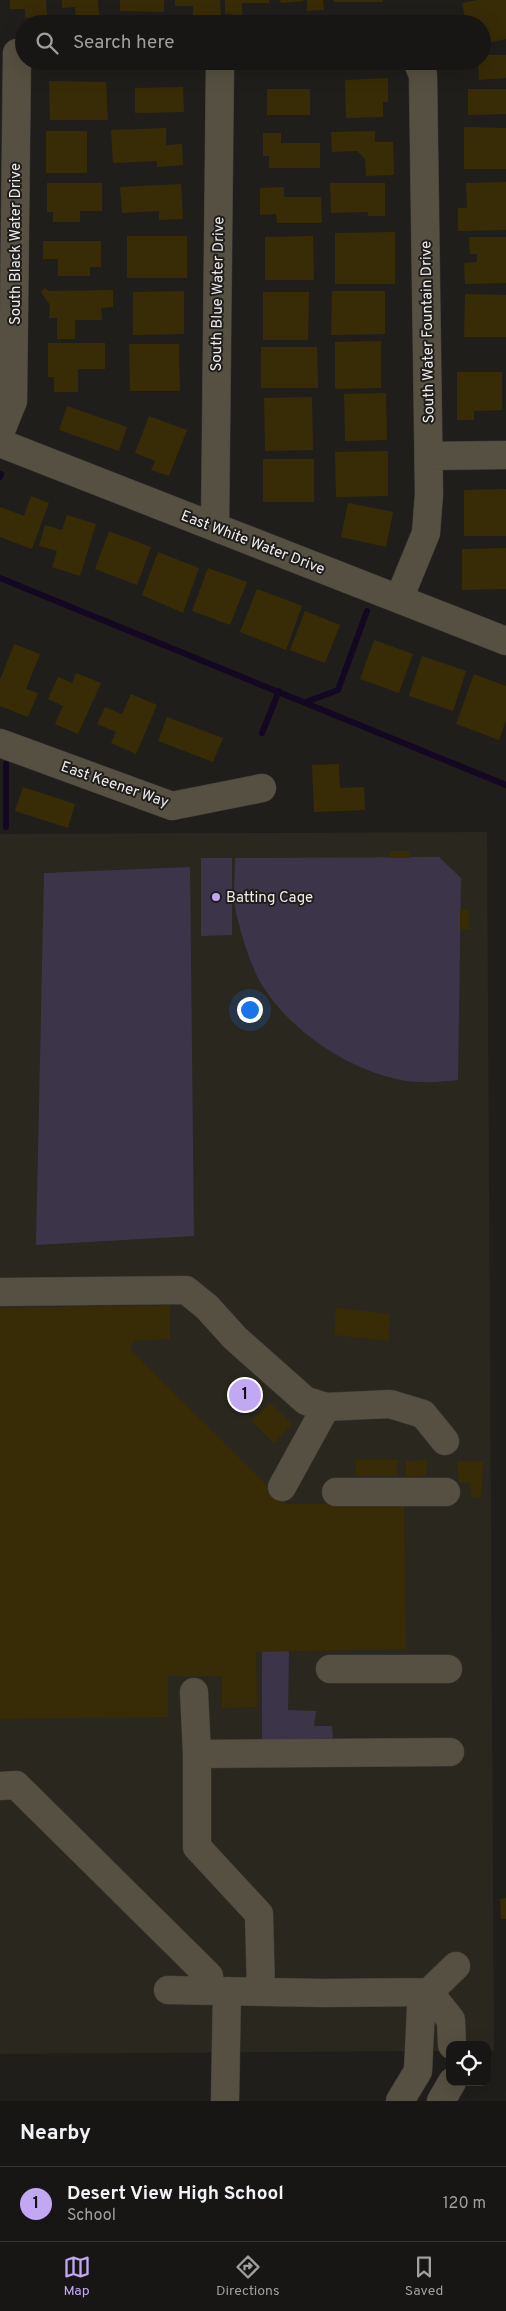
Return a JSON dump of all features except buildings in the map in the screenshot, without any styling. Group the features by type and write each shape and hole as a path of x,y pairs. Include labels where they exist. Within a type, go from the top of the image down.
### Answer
{"street":[{"name":"South Black Water Drive","path":"0,433 13,401 13,53"},
{"name":"South Blue Water Drive","path":"215,527 220,70"},
{"name":"South Water Fountain Drive","path":"399,599 426,533 429,456 423,75 421,70"},
{"name":"East White Water Drive","path":"0,443 506,641"},
{"path":"429,456 506,454"},
{"name":"East Keener Way","path":"0,743 172,806 262,788"},
{"path":"0,1292 186,1290 207,1307 235,1338 306,1401 326,1408 390,1404 424,1414 445,1441"},
{"path":"282,1487 326,1408"},
{"path":"336,1492 446,1492"},
{"path":"330,1670 448,1670"},
{"path":"194,1692 197,1754 197,1847 259,1914 260,1991"},
{"path":"197,1754 450,1752"},
{"path":"0,1786 16,1785 209,1976 219,1990 226,2101"},
{"path":"400,2101 418,2072 421,2008 429,1992 456,1966"},
{"path":"168,1990 324,1993 429,1992"},
{"path":"429,1992 451,2020 452,2041"},
{"path":"441,2101 450,2086"}],"shaded area":[{"path":"487,832 494,2051 491,2051 491,2041 446,2041 446,2051 0,2054 0,834"},
{"path":"439,857 461,878 458,1080 412,1082 377,1073 356,1065 316,1042 282,1011 268,994 250,960 235,907 235,858"},
{"name":"Batting Cage","path":"201,858 232,858 232,935 201,936"},
{"path":"190,867 194,1236 36,1245 44,873"},
{"path":"262,1651 289,1651 288,1710 316,1711 314,1726 332,1726 333,1740 262,1741"}],"waterway":[{"path":"0,578 506,785"},
{"path":"306,702 338,690 367,611"},
{"path":"262,733 279,691"},
{"path":"6,764 6,827"}],"place":[{"name":"Batting Cage","path":"216,897"},
{"name":"Desert View High School","path":"245,1395"}]}
